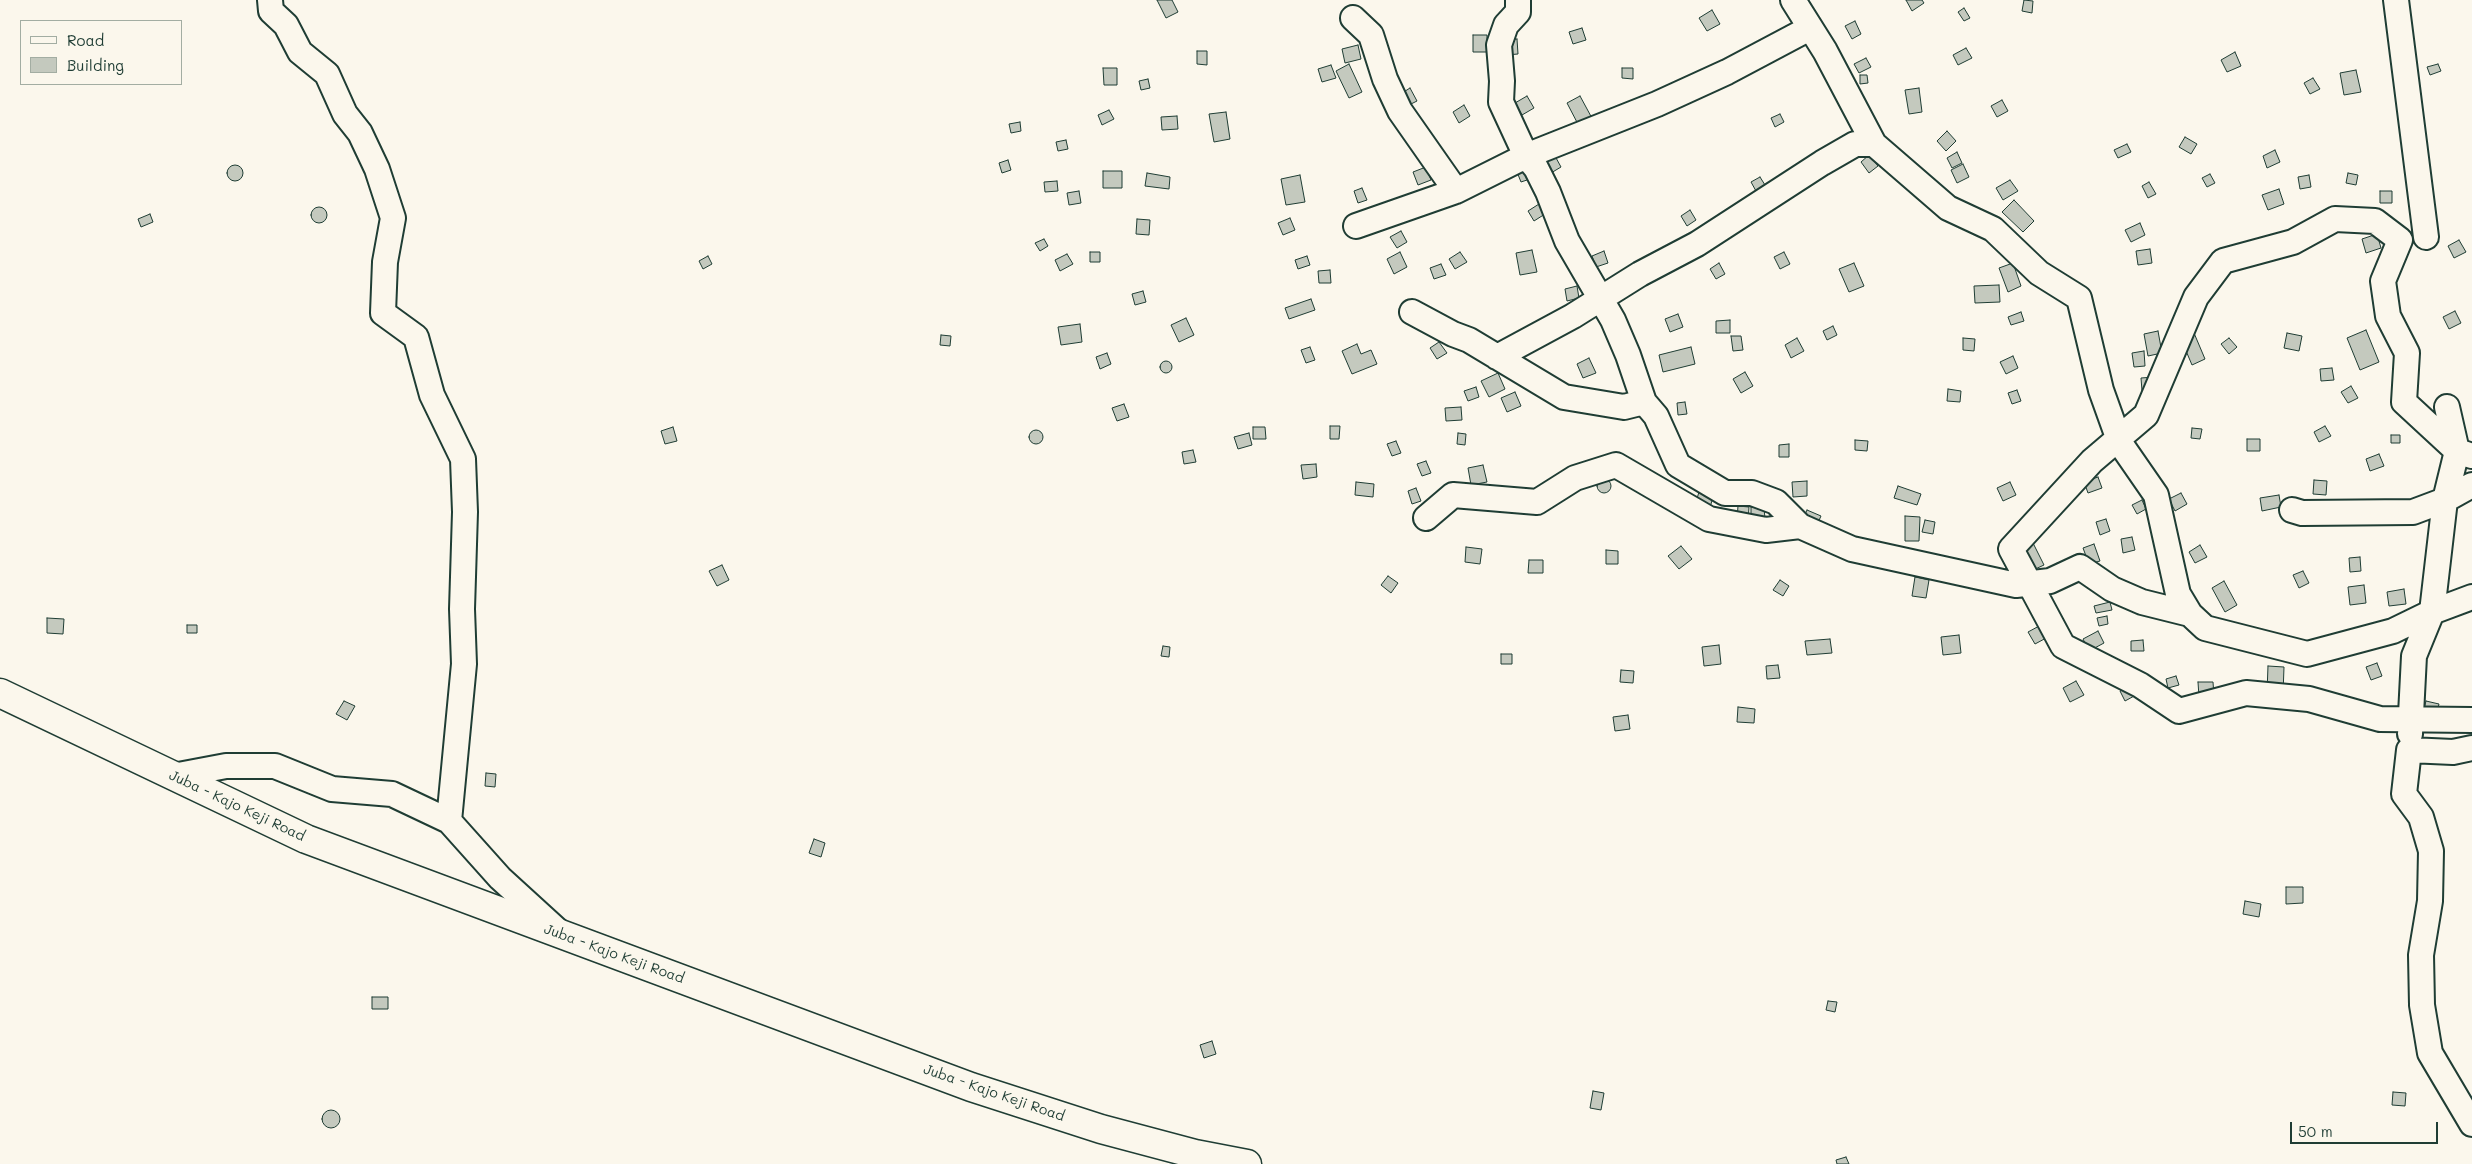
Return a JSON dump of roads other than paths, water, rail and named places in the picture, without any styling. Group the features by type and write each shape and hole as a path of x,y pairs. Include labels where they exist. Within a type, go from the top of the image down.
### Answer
{"main road":[{"name":"Juba - Kajo Keji Road","path":"0,693 306,839 564,937 971,1087 1100,1129 1195,1154 1247,1164"}],"street":[{"path":"270,0 271,11 286,25 300,52 327,74 344,114 360,133 377,169 393,218 385,262 383,313 416,337 432,396 463,459 465,512 462,609 464,664 449,822"},
{"path":"1518,0 1518,12 1506,25 1499,45 1501,102 1526,156 1536,168 1548,192 1567,242 1600,298 1628,355 1644,402 1656,416 1678,465 1725,493 1752,493 1776,502 1800,526 1852,549 2016,585 2050,581 2080,567 2112,589 2142,602 2190,614"},
{"path":"1793,0 1874,144 1948,208 1993,229 2038,273 2079,298 2101,390 2120,442 2156,495 2178,594 2190,614 2205,628 2307,654 2393,631 2432,612 2472,597"},
{"path":"2396,0 2426,238"},
{"path":"1352,18 1372,35 1385,79 1400,110 1456,191"},
{"path":"1356,226 1456,191 1526,156 1657,104 1726,72 1810,28"},
{"path":"1497,357 1574,316 1600,298 1696,244 1855,144 1874,144"},
{"path":"2465,454 2404,402 2407,353 2388,316 2383,281 2400,240 2375,221 2335,218 2293,242 2223,261 2196,297 2146,415 2092,461 2011,549 2063,646 2140,685 2178,711 2246,693 2309,699 2380,718 2472,720"},
{"path":"1412,312 1468,340 1564,396 1624,406 1644,402"},
{"path":"2447,407 2465,454 2446,500 2432,612 2414,656 2409,750 2404,794 2421,817 2431,851 2430,901 2421,955 2422,1005 2430,1053 2472,1124"},
{"path":"1426,518 1453,495 1537,502 1575,478 1616,465 1709,519 1766,530 1800,526"},
{"path":"2292,510 2302,512 2413,512 2446,500 2472,485"},
{"path":"2409,750 2453,752 2472,748"},
{"path":"173,776 226,766 275,766 332,789 392,794 449,822 500,878 564,937"}]}
